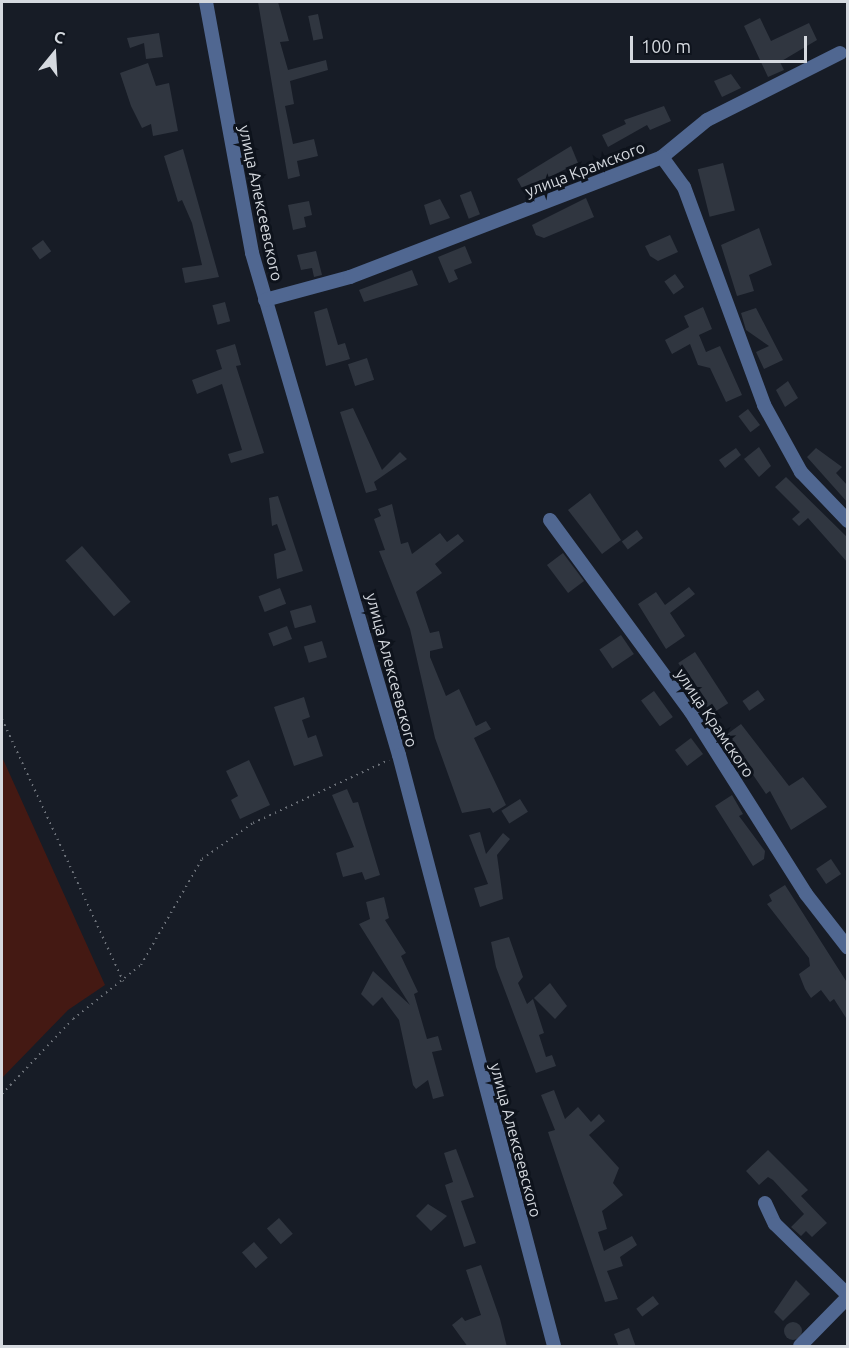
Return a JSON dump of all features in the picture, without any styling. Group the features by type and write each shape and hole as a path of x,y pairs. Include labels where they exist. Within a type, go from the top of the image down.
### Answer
{"street":[{"name":"улица Алексеевского","path":"206,2 265,300 399,755 554,1347"},
{"path":"662,157 707,120 840,53"},
{"name":"улица Крамского","path":"265,300 350,277 662,157 684,187 764,405 801,472 848,521"},
{"name":"улица Крамского","path":"550,520 691,712 806,894 848,948"},
{"path":"765,1203 775,1224 848,1296 800,1347"}],"path":[{"path":"2,719 123,981"},
{"path":"2,1094 73,1019 141,965 169,923 201,859 253,823 399,755"}],"shaded area":[{"path":"2,757 105,985 68,1010 2,1078"}],"building":[{"path":"258,2 278,2 289,41 280,42 288,70 326,60 328,70 290,81 294,104 285,106 293,144 314,139 318,156 297,161 300,176 288,179"},
{"path":"318,14 323,38 313,41 308,16"},
{"path":"760,18 771,41 809,23 817,40 780,62 784,70 768,77 744,26"},
{"path":"159,33 163,57 146,59 144,43 130,48 127,38"},
{"path":"148,63 156,86 169,83 178,131 153,136 151,124 142,128 131,106 120,73"},
{"path":"731,74 741,88 722,97 714,81"},
{"path":"664,106 671,121 650,130 647,125 608,147 602,135 626,124 624,120"},
{"path":"571,146 578,163 523,190 517,179"},
{"path":"183,149 219,277 185,283 182,268 202,265 192,223 182,200 178,202 164,156"},
{"path":"723,163 735,211 710,217 698,169"},
{"path":"471,191 480,214 469,219 460,195"},
{"path":"586,198 594,217 544,238 536,235 532,225"},
{"path":"440,199 450,218 430,225 424,205"},
{"path":"309,201 312,215 304,217 306,227 293,230 288,205"},
{"path":"759,228 772,265 749,275 754,291 737,296 721,245"},
{"path":"670,235 678,252 658,261 650,256 645,246"},
{"path":"43,240 51,251 40,260 32,248"},
{"path":"465,246 472,263 454,270 458,279 449,283 438,257"},
{"path":"316,251 322,275 314,277 312,268 301,270 297,255"},
{"path":"412,270 418,285 364,302 359,290"},
{"path":"675,274 684,287 674,295 664,281"},
{"path":"225,302 230,321 218,325 212,305"},
{"path":"703,307 712,329 699,335 706,352 720,346 742,395 726,402 710,368 698,365 690,344 672,354 665,340 689,327 684,316"},
{"path":"327,308 338,345 345,343 350,359 326,366 314,312"},
{"path":"756,308 783,360 764,369 756,352 769,346 746,330 741,313"},
{"path":"235,344 241,365 236,366 264,453 231,463 228,454 242,450 222,384 197,394 192,380 222,369 216,350"},
{"path":"367,358 374,380 355,386 348,364"},
{"path":"788,381 798,398 785,407 776,390"},
{"path":"353,408 382,470 400,452 407,459 374,482 377,490 366,493 340,412"},
{"path":"748,409 760,425 750,432 738,416"},
{"path":"759,447 771,466 759,477 744,459"},
{"path":"736,448 741,455 725,468 719,460"},
{"path":"816,448 842,467 836,473 848,486 848,503 807,457"},
{"path":"786,477 848,538 848,563 808,518 799,526 792,519 800,512 775,487"},
{"path":"590,493 621,540 602,554 568,510"},
{"path":"278,496 303,571 277,579 274,554 286,550 277,524 272,526 269,498"},
{"path":"392,504 401,544 408,542 412,554 440,533 447,542 458,534 464,541 435,564 442,573 416,592 430,633 439,631 443,648 430,651 430,657 446,696 459,689 476,726 486,721 491,729 474,738 506,805 493,813 490,808 462,813 435,738 410,629 379,551 385,550 374,519 381,516 378,509"},
{"path":"637,530 643,538 628,549 622,541"},
{"path":"82,546 131,602 114,616 65,560"},
{"path":"563,553 584,581 568,593 547,565"},
{"path":"689,587 695,594 670,613 685,636 666,649 638,604 656,592 665,605"},
{"path":"280,588 286,604 265,612 259,596"},
{"path":"311,605 316,622 295,628 290,611"},
{"path":"287,626 292,639 273,646 268,633"},
{"path":"621,635 634,654 612,669 599,650"},
{"path":"322,641 327,657 309,663 304,647"},
{"path":"695,652 728,703 711,714 678,663"},
{"path":"758,690 765,700 749,711 742,701"},
{"path":"654,691 673,717 660,726 641,700"},
{"path":"304,697 310,717 302,720 308,738 316,735 323,756 294,766 274,707"},
{"path":"741,724 789,786 803,777 827,807 791,830 770,791 766,794 726,735"},
{"path":"691,738 703,754 687,766 675,750"},
{"path":"249,760 270,805 240,819 231,800 238,796 226,771"},
{"path":"347,789 353,803 358,802 380,875 365,880 362,872 343,877 336,853 354,847 332,795"},
{"path":"732,795 743,814 739,816 765,851 764,859 753,866 715,806"},
{"path":"520,799 528,812 509,823 501,811"},
{"path":"480,832 486,854 503,833 510,839 497,855 503,899 480,907 474,888 488,884 469,835"},
{"path":"831,859 841,874 826,884 816,869"},
{"path":"785,885 848,984 848,1021 834,999 830,1002 821,990 811,998 805,989 799,974 810,966 809,958 767,904 772,901 769,895"},
{"path":"384,897 389,918 385,920 406,953 401,956 418,992 414,994 427,1039 438,1036 442,1050 432,1052 444,1096 433,1099 428,1080 416,1089 413,1085 399,1020 382,997 373,1006 361,994 373,971 410,1005 359,924 370,919 366,902"},
{"path":"509,937 523,977 518,983 527,1004 533,999 544,1033 539,1035 546,1057 552,1055 556,1066 536,1073 496,967 491,942"},
{"path":"550,983 567,1006 555,1019 534,998"},
{"path":"554,1090 565,1119 578,1107 591,1122 599,1114 605,1121 589,1135 619,1168 613,1183 623,1195 602,1211 607,1229 598,1232 604,1251 632,1236 637,1245 620,1257 623,1266 607,1271 618,1299 605,1302 548,1132 555,1130 541,1095"},
{"path":"456,1149 474,1197 461,1201 476,1243 464,1247 445,1185 453,1182 444,1153"},
{"path":"768,1150 808,1190 801,1196 827,1223 812,1237 806,1231 801,1236 791,1227 804,1214 773,1180 768,1177 759,1185 746,1171"},
{"path":"428,1204 447,1216 431,1231 416,1216"},
{"path":"279,1218 293,1234 281,1244 267,1228"},
{"path":"254,1242 268,1258 256,1268 242,1252"},
{"path":"481,1265 507,1347 468,1347 452,1325 462,1317 465,1321 481,1315 466,1270"},
{"path":"796,1280 810,1294 783,1321 774,1312"},
{"path":"653,1296 659,1304 642,1317 636,1309"},
{"path":"793,1322 799,1325 802,1331 799,1337 793,1340 787,1337 784,1331 787,1325"},
{"path":"629,1328 636,1347 619,1347 614,1334"}]}
